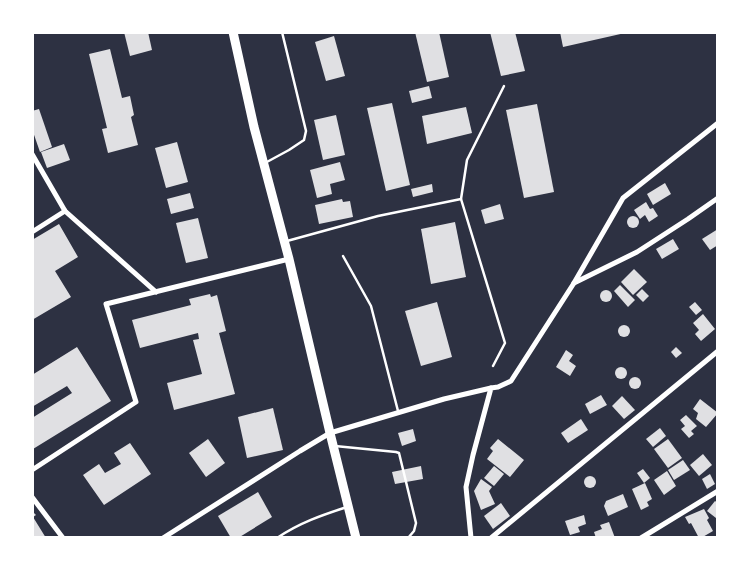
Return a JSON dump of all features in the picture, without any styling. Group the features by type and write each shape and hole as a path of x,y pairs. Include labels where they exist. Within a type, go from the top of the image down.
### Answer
{"highway":[{"path":"233,32 356,538"}],"street":[{"path":"163,538 330,433 444,399 498,387 510,381 574,283 623,198 718,123"},
{"path":"32,154 65,212 156,292"},
{"path":"574,283 637,252 718,198"},
{"path":"32,232 65,212"},
{"path":"32,470 136,402 106,304 289,259"},
{"path":"491,538 718,352"},
{"path":"471,538 466,487 490,388"},
{"path":"641,538 718,491"},
{"path":"32,497 63,538"}],"lane":[{"path":"264,163 304,140 306,131 282,32"},
{"path":"493,366 505,343 461,199 467,160 504,86"},
{"path":"285,242 378,216 461,199"},
{"path":"343,256 372,306 398,413"},
{"path":"333,446 399,453 416,523 414,531 408,538"},
{"path":"277,538 307,521 348,507"}],"building":[{"path":"124,32 148,32 152,50 130,56"},
{"path":"415,32 439,32 449,77 427,82"},
{"path":"490,32 515,32 525,71 501,76"},
{"path":"560,32 625,32 625,33 563,47"},
{"path":"334,36 345,76 326,81 315,42"},
{"path":"110,49 122,98 130,96 134,115 131,117 138,145 108,153 102,129 107,128 89,54"},
{"path":"429,86 432,98 412,103 409,91"},
{"path":"392,103 410,185 386,191 367,108"},
{"path":"537,104 554,192 524,198 506,110"},
{"path":"466,107 472,133 427,144 422,116"},
{"path":"39,109 52,147 40,152 32,129 32,111"},
{"path":"336,115 345,155 323,160 314,120"},
{"path":"177,142 188,182 166,188 155,148"},
{"path":"64,144 70,160 47,168 41,152"},
{"path":"340,162 345,180 330,184 332,194 317,198 310,170"},
{"path":"665,183 671,194 653,205 647,194"},
{"path":"432,184 433,192 413,197 411,189"},
{"path":"190,193 194,208 171,214 167,199"},
{"path":"342,199 343,202 350,201 353,217 319,224 315,205"},
{"path":"646,202 650,209 653,208 658,216 649,222 645,215 640,219 634,210"},
{"path":"500,204 504,219 485,224 481,210"},
{"path":"631,216 635,216 639,222 635,228 631,228 627,224 627,220"},
{"path":"198,218 208,258 186,263 176,223"},
{"path":"455,222 466,277 431,284 421,229"},
{"path":"59,224 78,257 55,271 71,297 32,320 32,240"},
{"path":"718,229 718,245 710,250 702,239"},
{"path":"673,239 679,249 662,259 656,249"},
{"path":"634,269 647,282 633,295 621,282"},
{"path":"620,285 635,300 628,307 614,291"},
{"path":"642,289 649,296 643,302 636,295"},
{"path":"604,290 608,290 612,296 608,302 604,302 600,298 600,294"},
{"path":"210,294 211,297 217,295 226,331 219,333 235,394 174,410 167,383 202,374 193,340 199,339 198,333 140,348 132,320 191,305 189,299"},
{"path":"437,302 452,357 421,366 405,311"},
{"path":"695,302 702,310 696,315 689,307"},
{"path":"703,314 715,329 701,341 695,334 699,330 693,323"},
{"path":"622,325 626,325 630,331 626,337 622,337 618,333 618,329"},
{"path":"77,347 111,401 33,449 32,418 72,393 67,386 32,407 32,375"},
{"path":"676,347 682,353 676,358 671,352"},
{"path":"566,350 573,355 569,361 576,366 570,376 556,367"},
{"path":"619,367 623,367 627,373 623,379 619,379 615,375 615,371"},
{"path":"633,377 637,377 641,383 637,389 633,389 629,385 629,381"},
{"path":"601,395 607,405 590,414 585,404"},
{"path":"622,396 635,410 624,419 612,406"},
{"path":"700,399 718,413 706,427 696,419 698,413 693,409"},
{"path":"273,408 283,450 247,458 238,417"},
{"path":"686,415 697,426 691,431 694,434 689,438 681,429 685,426 680,420"},
{"path":"581,419 588,430 568,443 561,433"},
{"path":"660,428 666,436 653,447 646,439"},
{"path":"413,429 416,441 402,446 398,433"},
{"path":"208,439 225,463 206,477 189,453"},
{"path":"498,439 524,460 510,477 487,459 493,451 490,448"},
{"path":"668,439 682,458 668,468 654,449"},
{"path":"130,443 151,474 104,505 83,475 99,464 105,473 121,464 114,453"},
{"path":"703,454 712,465 699,476 690,465"},
{"path":"683,460 690,470 674,480 668,470"},
{"path":"421,466 423,479 395,484 392,472"},
{"path":"494,466 504,474 494,486 484,478"},
{"path":"643,469 650,478 644,483 637,473"},
{"path":"667,471 676,486 664,495 654,480"},
{"path":"710,474 715,484 707,489 702,479"},
{"path":"588,476 592,476 596,482 592,488 588,488 584,484 584,480"},
{"path":"481,479 492,487 489,491 495,504 481,510 474,491"},
{"path":"645,483 652,499 647,502 649,506 641,510 632,489"},
{"path":"258,492 272,517 238,538 231,538 218,516"},
{"path":"623,494 628,507 608,516 604,506 606,501"},
{"path":"715,501 718,503 718,517 716,518 707,511"},
{"path":"501,503 510,516 493,529 484,516"},
{"path":"704,509 713,531 699,538 691,523 689,524 685,517"},
{"path":"32,511 36,515 33,517 46,538 32,538"},
{"path":"584,515 586,524 578,527 580,532 570,535 565,521"},
{"path":"609,522 615,538 596,538 594,532 602,529 600,525"}]}
